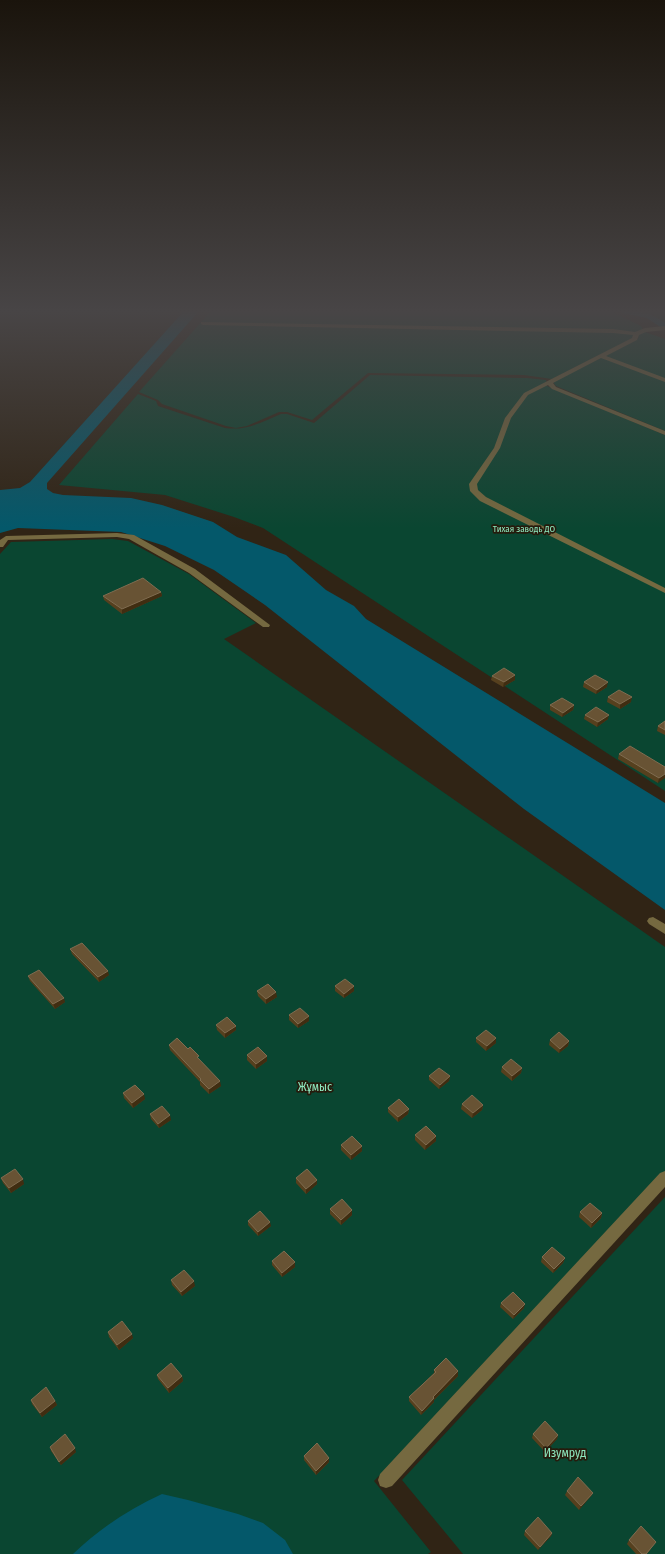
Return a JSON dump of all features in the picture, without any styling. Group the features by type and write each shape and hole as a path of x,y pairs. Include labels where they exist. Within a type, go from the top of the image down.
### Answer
{"street":[{"path":"545,384 526,394 508,418 497,448 473,484 474,491 483,499 665,592"},
{"path":"550,384 554,388 665,433"},
{"path":"0,545 6,538 117,535 131,538 192,571 266,625"},
{"path":"654,921 665,930"},
{"path":"386,1480 665,1177"}],"green space":[{"path":"147,384 355,384 312,420 287,412 279,412 247,426 236,428 162,404 158,400 139,392"},
{"name":"Тихая заводь ДО","path":"360,384 547,384 547,386 665,435 665,791 263,528 165,495 59,485 138,394 156,401 158,406 225,428 233,429 247,427 281,414 287,414 314,423"},
{"path":"554,384 665,384 665,431 556,386"},
{"name":"Жұмыс","path":"112,539 128,541 189,574 256,623 224,639 665,947 665,1179 374,1481 431,1552 428,1554 0,1554 0,554 11,542"},
{"name":"Изумруд","path":"665,1197 665,1554 463,1554 402,1480"}],"water":[{"path":"119,384 135,384 47,483 47,489 53,493 63,495 131,498 162,505 213,522 237,537 286,555 326,590 354,606 366,619 665,803 665,910 524,809 265,605 214,570 165,546 121,532 18,528 0,533 0,490 20,488 30,482"},
{"path":"162,1494 238,1514 263,1523 285,1540 293,1554 73,1554 93,1536 115,1520"}],"building":[{"path":"143,578 161,592 122,609 103,596"},
{"path":"504,668 515,675 504,682 492,676"},
{"path":"595,675 608,682 597,690 584,682"},
{"path":"619,690 632,697 620,704 608,697"},
{"path":"562,698 574,705 563,713 550,705"},
{"path":"596,707 609,715 598,722 585,715"},
{"path":"665,721 665,730 658,726"},
{"path":"630,746 665,767 665,774 659,778 619,754"},
{"path":"82,943 108,971 98,977 70,949"},
{"path":"39,970 64,998 53,1004 28,976"},
{"path":"345,979 354,986 344,994 335,986"},
{"path":"268,984 276,992 266,999 257,991"},
{"path":"300,1008 309,1016 298,1024 289,1015"},
{"path":"227,1017 236,1026 225,1033 216,1025"},
{"path":"486,1030 496,1038 487,1046 476,1038"},
{"path":"559,1032 569,1041 560,1049 550,1040"},
{"path":"177,1038 188,1049 190,1047 199,1056 197,1057 220,1081 209,1089 200,1080 201,1079 169,1045"},
{"path":"258,1047 267,1056 256,1064 247,1055"},
{"path":"511,1059 522,1068 512,1076 502,1067"},
{"path":"439,1068 450,1076 440,1085 429,1076"},
{"path":"135,1085 144,1094 132,1103 123,1093"},
{"path":"472,1095 483,1105 473,1113 462,1104"},
{"path":"399,1099 409,1109 398,1117 388,1108"},
{"path":"162,1106 170,1115 158,1124 150,1114"},
{"path":"426,1126 436,1136 426,1145 415,1135"},
{"path":"352,1136 362,1146 351,1155 341,1145"},
{"path":"15,1169 23,1179 9,1188 1,1178"},
{"path":"307,1169 317,1180 306,1189 296,1178"},
{"path":"342,1199 352,1210 341,1220 330,1209"},
{"path":"590,1203 602,1213 592,1223 580,1212"},
{"path":"260,1211 270,1222 258,1232 248,1221"},
{"path":"552,1247 565,1258 554,1269 542,1257"},
{"path":"284,1251 295,1262 282,1273 272,1261"},
{"path":"184,1270 194,1281 181,1292 171,1280"},
{"path":"513,1292 525,1304 514,1315 501,1303"},
{"path":"122,1321 132,1334 117,1345 108,1332"},
{"path":"446,1358 458,1371 422,1411 409,1397 436,1372 434,1370"},
{"path":"171,1363 182,1376 168,1388 157,1375"},
{"path":"46,1387 55,1401 40,1413 31,1400"},
{"path":"545,1421 558,1435 546,1448 533,1434"},
{"path":"65,1434 75,1448 59,1462 50,1447"},
{"path":"317,1443 329,1458 316,1471 304,1456"},
{"path":"578,1477 593,1493 581,1506 567,1491"},
{"path":"538,1517 552,1533 540,1547 525,1531"},
{"path":"641,1526 656,1542 646,1554 642,1554 629,1540"}]}
